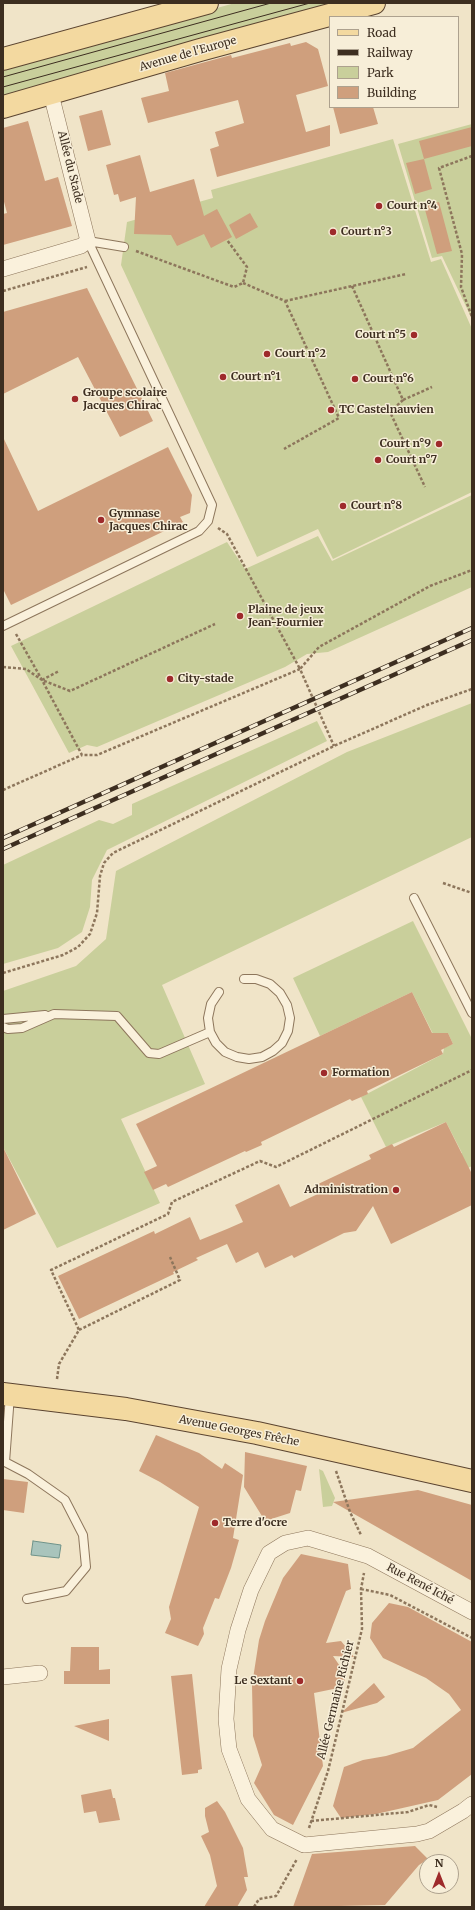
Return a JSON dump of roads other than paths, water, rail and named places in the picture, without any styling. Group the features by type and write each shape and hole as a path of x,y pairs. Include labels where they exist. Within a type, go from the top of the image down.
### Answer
{"main road":[{"path":"3,58 207,3"},
{"name":"Avenue de l'Europe","path":"3,107 200,50 374,3"},
{"name":"Avenue Georges Frêche","path":"5,1390 95,1391 251,1419 472,1467"},
{"name":"Avenue Georges Frêche","path":"5,1390 126,1409 279,1438 472,1481"}],"street":[{"name":"Allée du Stade","path":"52,94 88,240"},
{"path":"3,269 81,246 88,240"},
{"name":"Rue René Iché","path":"472,1612 368,1556 308,1538 285,1543 269,1553 251,1590 238,1630 229,1670 226,1719 229,1749 248,1799 259,1815 272,1829 304,1845 417,1834 429,1831 472,1804"},
{"path":"3,1676 40,1673"}],"lane":[{"path":"88,240 124,246"},
{"path":"7,624 199,531 208,521 212,504 88,240"},
{"path":"414,898 472,1013"},
{"path":"219,992 211,1004 208,1018 210,1032 216,1043 225,1052 243,1058 262,1057 273,1051 282,1043 288,1031 290,1018 287,1005 280,993 270,984 256,979 244,979"},
{"path":"3,1019 54,1014 117,1016 149,1053 159,1054 210,1032"},
{"path":"3,1027 8,1029 22,1028 54,1014"},
{"path":"5,1390 5,1462 28,1474 65,1500 84,1535 86,1567 66,1591 27,1599"}],"water":[{"path":"33,1541 61,1545 59,1558 31,1555"}],"tram line":[{"path":"3,77 271,3"},
{"path":"3,87 310,3"}],"railway":[{"path":"3,838 472,628"},
{"path":"3,849 472,640"}],"place":[{"name":"Court n°4","path":"379,206"},
{"name":"Court n°3","path":"333,232"},
{"name":"Court n°5","path":"414,335"},
{"name":"Court n°2","path":"267,354"},
{"name":"Court n°1","path":"223,377"},
{"name":"Court n°6","path":"355,379"},
{"name":"Groupe scolaire Jacques Chirac","path":"75,399"},
{"name":"TC Castelnauvien","path":"331,410"},
{"name":"Court n°9","path":"439,444"},
{"name":"Court n°7","path":"378,460"},
{"name":"Court n°8","path":"343,506"},
{"name":"Gymnase Jacques Chirac","path":"101,520"},
{"name":"Plaine de jeux Jean-Fournier","path":"240,616"},
{"name":"City-stade","path":"170,679"},
{"name":"Formation","path":"324,1073"},
{"name":"Administration","path":"396,1190"},
{"name":"Terre d'ocre","path":"215,1523"},
{"name":"Le Sextant","path":"300,1681"}]}
